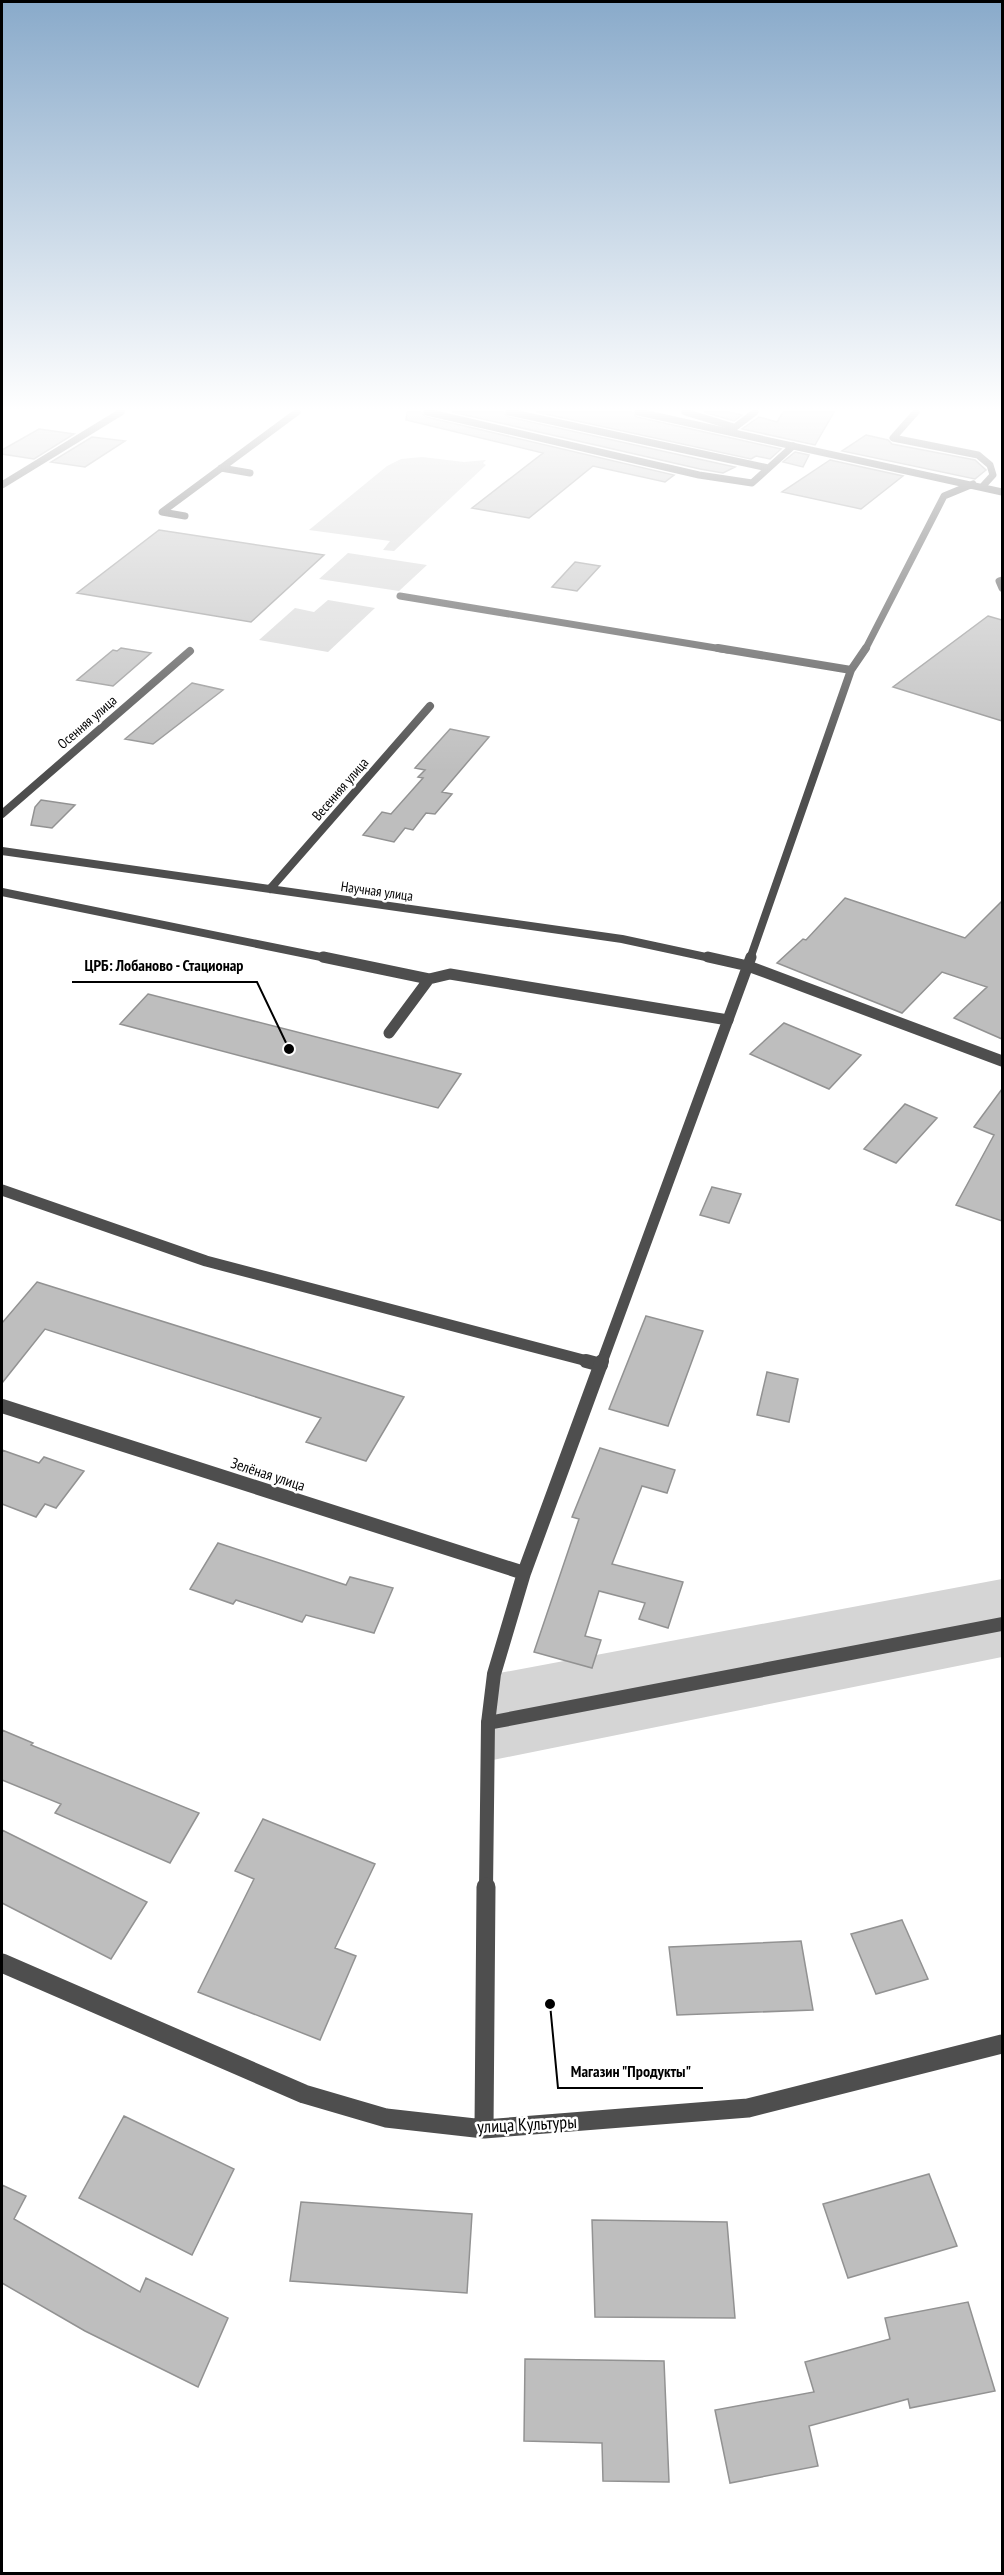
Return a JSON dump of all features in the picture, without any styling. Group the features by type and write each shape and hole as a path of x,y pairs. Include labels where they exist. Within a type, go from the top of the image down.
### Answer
{"street":[{"path":"483,2129 488,1723 494,1674 525,1573 748,966 851,670 861,658 925,532"},
{"path":"1002,580 999,581 1002,588"},
{"path":"400,596 851,670"},
{"name":"Осенняя улица","path":"2,814 190,651"},
{"name":"Весенняя улица","path":"270,889 430,706"},
{"name":"Научная улица","path":"2,851 622,939 748,966 1002,1061"},
{"path":"2,892 429,980 450,974 728,1020"},
{"path":"389,1033 429,980"},
{"path":"2,1190 206,1261 601,1365"},
{"name":"Зелёная улица","path":"2,1406 525,1573"},
{"path":"488,1723 1002,1624"},
{"name":"улица Культуры","path":"2,1963 304,2094 386,2118 483,2129 748,2108 1002,2044"}],"shaded area":[{"path":"325,532 414,532 394,551 383,550 390,541"},
{"path":"348,553 427,565 399,591 319,579"},
{"path":"328,600 375,608 328,652 259,640 295,608 314,612"},
{"path":"1002,1579 1002,1657 488,1761 494,1674"}],"building":[{"path":"156,532 173,532 324,555 251,622 77,593"},
{"path":"575,562 600,566 577,591 552,587"},
{"path":"988,616 1002,620 1002,721 893,687"},
{"path":"121,648 151,653 113,686 77,680 113,650 117,651"},
{"path":"192,683 223,690 153,744 125,739"},
{"path":"450,729 489,737 442,792 452,794 435,814 426,813 413,830 405,828 394,842 363,835 382,812 391,814 423,778 418,777 425,770 415,768"},
{"path":"41,800 75,805 52,828 31,825 35,807"},
{"path":"845,898 965,938 1002,901 1002,1039 954,1018 987,987 942,972 902,1013 777,963 803,939 806,940"},
{"path":"148,994 461,1074 438,1108 120,1024"},
{"path":"784,1023 861,1055 829,1089 750,1054"},
{"path":"1002,1089 1002,1221 956,1205 994,1135 974,1127"},
{"path":"905,1104 937,1118 896,1163 864,1149"},
{"path":"712,1187 741,1194 729,1223 700,1215"},
{"path":"37,1282 404,1397 366,1461 306,1442 321,1418 45,1329 2,1383 2,1323"},
{"path":"646,1316 703,1331 668,1426 609,1409"},
{"path":"767,1372 798,1379 789,1422 757,1415"},
{"path":"600,1448 675,1470 667,1493 642,1486 612,1564 683,1582 668,1628 639,1619 645,1603 599,1591 585,1636 601,1640 592,1668 534,1652 579,1519 572,1517"},
{"path":"2,1450 39,1463 44,1457 84,1471 56,1508 45,1504 36,1517 2,1504"},
{"path":"218,1543 346,1585 350,1577 393,1588 374,1633 306,1615 302,1622 236,1600 233,1604 190,1589"},
{"path":"2,1730 33,1743 31,1745 199,1813 170,1863 55,1813 61,1804 2,1780"},
{"path":"263,1819 375,1864 335,1948 356,1956 320,2040 198,1992 254,1879 235,1871"},
{"path":"2,1830 147,1902 111,1959 2,1903"},
{"path":"902,1920 928,1979 876,1994 851,1934"},
{"path":"801,1941 813,2010 677,2015 669,1947"},
{"path":"124,2116 234,2169 192,2255 79,2198"},
{"path":"929,2174 957,2246 848,2278 823,2204"},
{"path":"2,2185 26,2196 14,2219 140,2292 146,2278 228,2318 198,2387 85,2331 2,2283"},
{"path":"301,2202 472,2214 467,2293 290,2281"},
{"path":"592,2220 727,2222 735,2318 595,2317"},
{"path":"968,2302 995,2391 910,2408 908,2399 809,2426 818,2466 730,2483 715,2410 814,2392 805,2362 890,2339 885,2318"},
{"path":"525,2359 664,2361 669,2482 603,2481 602,2443 524,2441"}],"place":[{"name":"ЦРБ: Лобаново - Стационар","path":"289,1049"},
{"name":"Магазин \"Продукты\"","path":"550,2004"}]}
